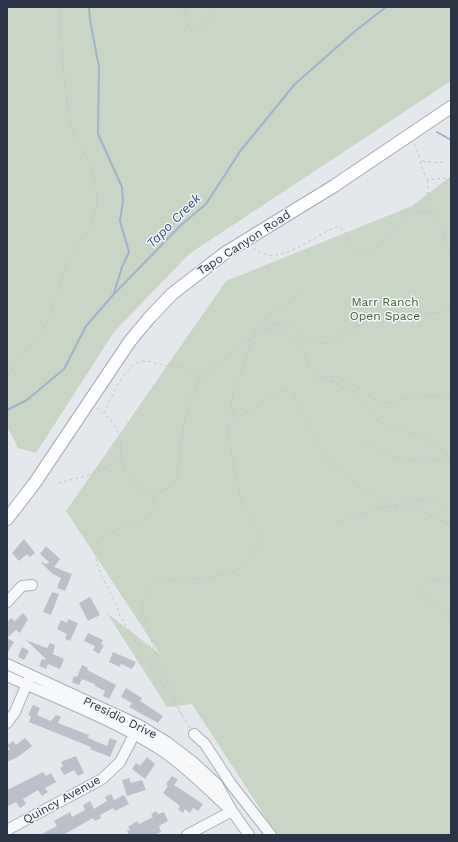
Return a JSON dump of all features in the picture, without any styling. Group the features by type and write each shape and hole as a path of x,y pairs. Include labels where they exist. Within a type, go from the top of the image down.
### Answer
{"main road":[{"name":"Tapo Canyon Road","path":"7,519 34,484 126,347 150,317 186,281 225,253 334,186 451,107"}],"street":[{"path":"7,602 22,586 32,586"},
{"name":"Presidio Drive","path":"7,664 29,680 136,730 167,742 193,762 217,784 232,811 249,835"},
{"name":"Presidio Drive","path":"7,676 29,680"},
{"path":"7,723 15,712 29,680"},
{"name":"Quincy Avenue","path":"7,830 102,779 120,762 136,730"},
{"path":"194,734 205,744 231,784 271,835"},
{"path":"187,835 232,811"}],"path":[{"path":"8,376 21,355 43,328 49,317 73,251 91,225 96,206 94,180 90,164 77,143 71,126 65,86 59,7"},
{"path":"179,7 183,10"},
{"path":"183,7 189,30 196,32 202,29 213,7"},
{"path":"409,136 415,144 421,161 421,170 428,180 428,195 451,256"},
{"path":"421,161 439,163 445,162"},
{"path":"428,180 443,178 451,179"},
{"path":"247,239 262,255 272,256 311,242 336,227 345,231 353,253 372,253 396,227 401,218 410,214 434,212"},
{"path":"254,335 255,330 263,321 305,291"},
{"path":"153,495 170,487 176,479 186,411 200,382 208,371 254,335 279,322 294,326 316,343 326,344 385,311 439,313 451,304"},
{"path":"265,328 282,332 295,338 304,351 308,367 318,378 334,382 347,390 387,427 408,430 419,434 451,457"},
{"path":"182,716 153,646 142,607 144,597 152,586 162,580 178,578 209,578 233,572 242,568 257,547 257,532 241,500 229,443 228,429 234,416 231,408 234,393 251,344 250,338"},
{"path":"104,414 126,373 140,362 146,361 166,365 180,365 187,368 200,382"},
{"path":"318,378 329,375 343,378 373,398 387,404 425,395 451,399"},
{"path":"234,416 239,417 245,414 280,390 286,390 293,393 323,452 333,465 349,479 373,495 400,507 426,512 451,525"},
{"path":"90,402 114,424 119,435 123,460 128,477 133,484 153,495 156,507 153,514 147,520 115,530 100,540 96,550 96,562 117,605 119,614 194,734"},
{"path":"358,440 365,442 391,456 421,461 444,459 451,462"},
{"path":"58,482 90,475 123,460"},
{"path":"337,522 350,521 380,508 400,507 406,502 427,500 451,510"},
{"path":"451,577 429,581 422,587 423,596 451,618"}],"green space":[{"path":"7,7 451,7 451,81 189,254 114,332 36,453 18,448 7,426"},
{"name":"Marr Ranch Open Space","path":"451,176 451,835 277,835 192,704 167,707 107,613 160,654 66,511 226,281 412,206"}],"building":[{"path":"24,539 35,553 30,557 27,554 19,561 12,553"},
{"path":"46,546 60,559 54,567 72,574 65,591 57,588 61,578 53,574 40,562 47,564 49,562 40,554"},
{"path":"52,592 59,594 51,615 43,612"},
{"path":"90,597 100,615 88,621 79,603"},
{"path":"23,613 28,619 20,633 16,630 7,638 7,623 11,618 15,621"},
{"path":"68,619 78,623 70,641 65,639 67,634 57,629 61,620 67,623"},
{"path":"88,633 103,640 101,644 104,645 99,654 93,650 95,646 84,641"},
{"path":"7,638 14,642 7,654"},
{"path":"26,640 47,648 50,643 55,645 53,654 64,659 60,669 48,664 46,669 39,666 42,659 46,659"},
{"path":"22,647 29,651 24,660 18,657"},
{"path":"113,652 136,662 132,669 121,664 120,667 109,662"},
{"path":"82,665 88,668 87,670 116,685 109,699 103,696 105,691 95,686 95,684 82,679 79,685 72,682 74,676 77,677"},
{"path":"126,688 142,698 140,701 163,716 158,723 129,707 132,703 121,697"},
{"path":"33,705 40,708 37,715 51,721 56,715 61,717 58,723 89,735 88,738 107,746 110,738 117,741 110,757 90,749 91,747 29,722 31,716 28,715"},
{"path":"25,738 32,746 18,757 7,762 7,751 10,749 7,745 13,741 16,745"},
{"path":"76,756 84,773 78,776 74,770 64,775 60,768 63,766 61,762"},
{"path":"147,757 155,764 145,779 132,769 136,763 140,766"},
{"path":"43,772 46,776 51,773 56,782 45,788 48,792 42,796 38,790 23,799 26,804 20,808 16,802 7,807 7,790"},
{"path":"172,776 178,780 174,785 203,804 198,811 193,808 190,813 185,809 183,813 178,809 180,806 163,793 168,786 166,784"},
{"path":"129,778 131,783 142,780 146,790 127,796 122,780"},
{"path":"111,794 114,800 124,795 129,804 115,811 113,808 100,815 101,818 95,821 93,818 63,835 40,835 57,826 54,821 70,812 72,817 85,810 83,805 90,801 94,809 107,801 105,797"},
{"path":"156,811 158,814 164,812 168,821 159,826 161,832 154,835 129,835 127,831 130,830 128,827 137,821 139,824 153,817 151,814"}],"waterway":[{"path":"89,7 99,67 98,134 122,187 123,201 120,221 129,252 122,267 114,293"},
{"name":"Tapo Creek","path":"7,410 27,400 64,369 86,326 113,295 180,226 206,204 241,150 295,84 354,32 386,7"},
{"path":"437,132 451,140"}]}
